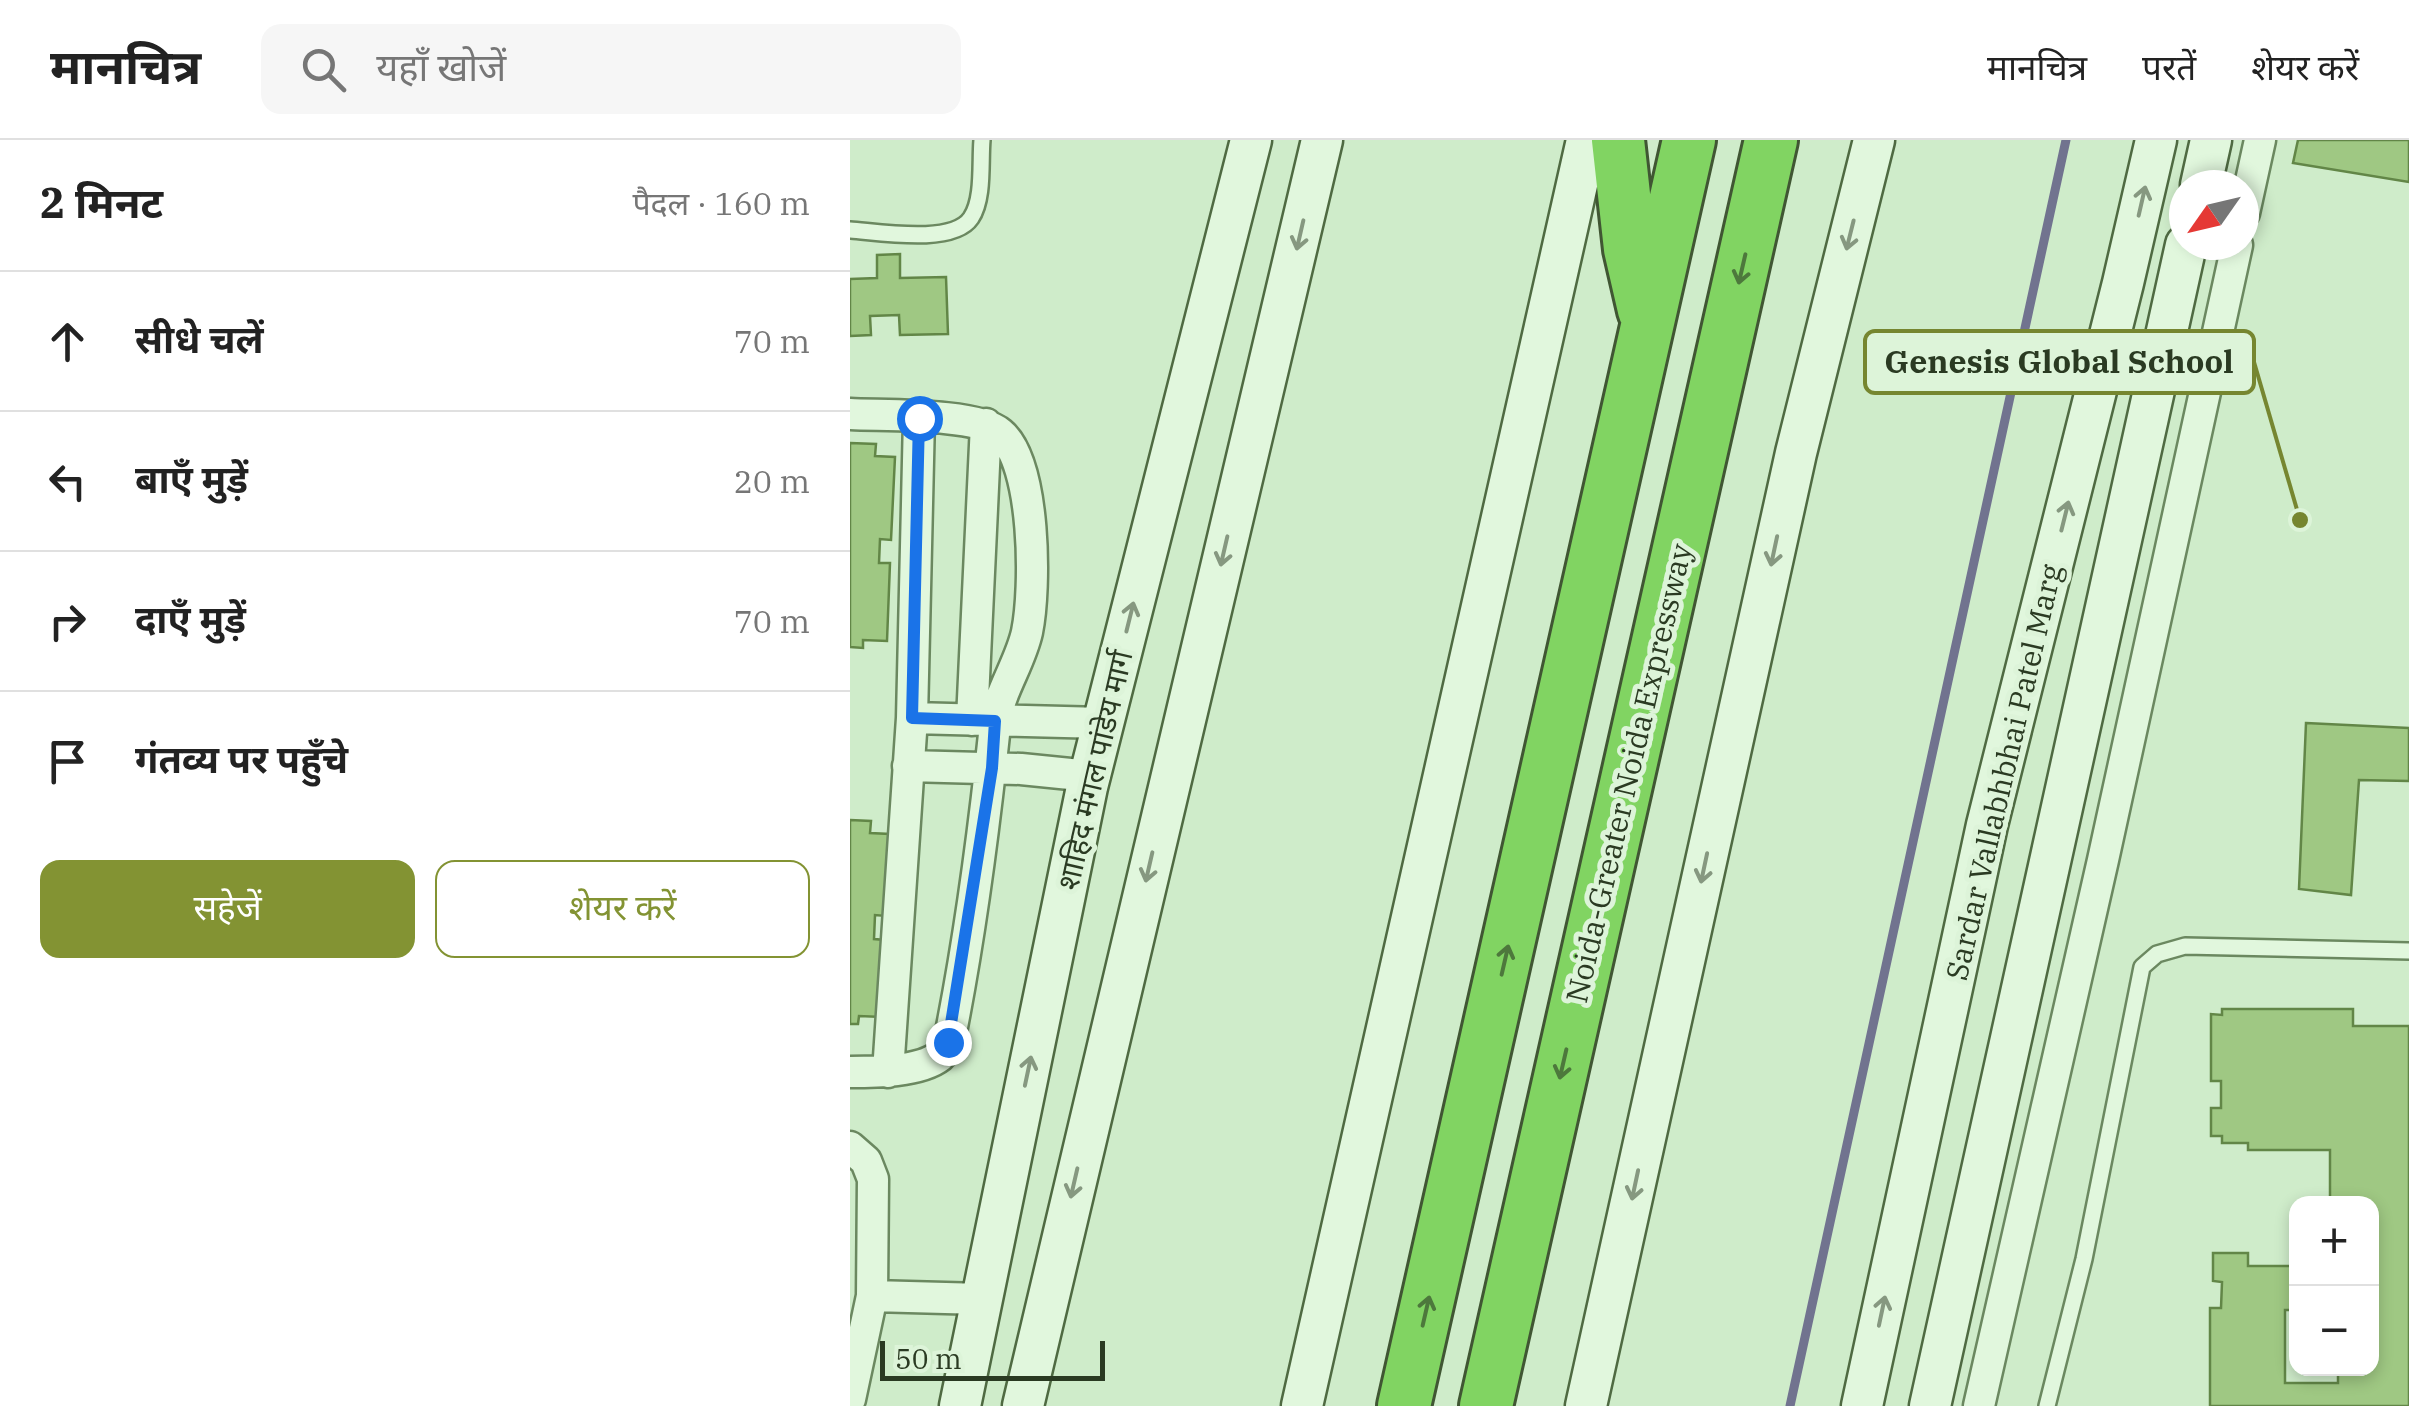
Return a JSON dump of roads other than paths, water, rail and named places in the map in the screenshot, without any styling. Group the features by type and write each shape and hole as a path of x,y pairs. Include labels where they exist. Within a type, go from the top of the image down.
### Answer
{"highway":[{"path":"1618,140 1630,249 1648,326"},
{"path":"1404,1406 1690,140"},
{"name":"Noida-Greater Noida Expressway","path":"1486,1406 1771,140"}],"street":[{"name":"शाहिद मंगल पांडेय मार्ग","path":"960,1406 1090,776 1251,140"},
{"path":"1023,1406 1322,140"},
{"path":"1302,1406 1587,140"},
{"path":"1586,1406 1796,453 1874,140"},
{"name":"Sardar Vallabhbhai Patel Marg","path":"1862,1406 1987,825 2124,283 2156,140"},
{"path":"2204,170 2211,140"},
{"path":"2253,170 2260,140"},
{"path":"1930,1406 2183,260"},
{"path":"1979,1406 2234,260"},
{"path":"850,414 986,424 1002,434 1010,446 1027,501 1032,538 1032,594 1016,670 1000,702 984,720"},
{"path":"888,1072 912,718 919,418"},
{"path":"850,1072 888,1072 940,1056 948,1042 992,768 984,720 986,424"},
{"path":"912,718 1103,723"},
{"path":"908,766 1090,776"},
{"path":"850,1147 866,1160 874,1178 872,1296 850,1399"},
{"path":"872,1296 982,1299"}],"lane":[{"path":"850,230 934,235 955,230 970,220 977,205 982,140"},
{"path":"2048,1406 2084,1258 2142,967 2157,954 2185,946 2409,950"}],"waterway":[{"path":"1790,1406 2066,140"}],"place":[{"name":"Genesis Global School","path":"2300,520"}]}
